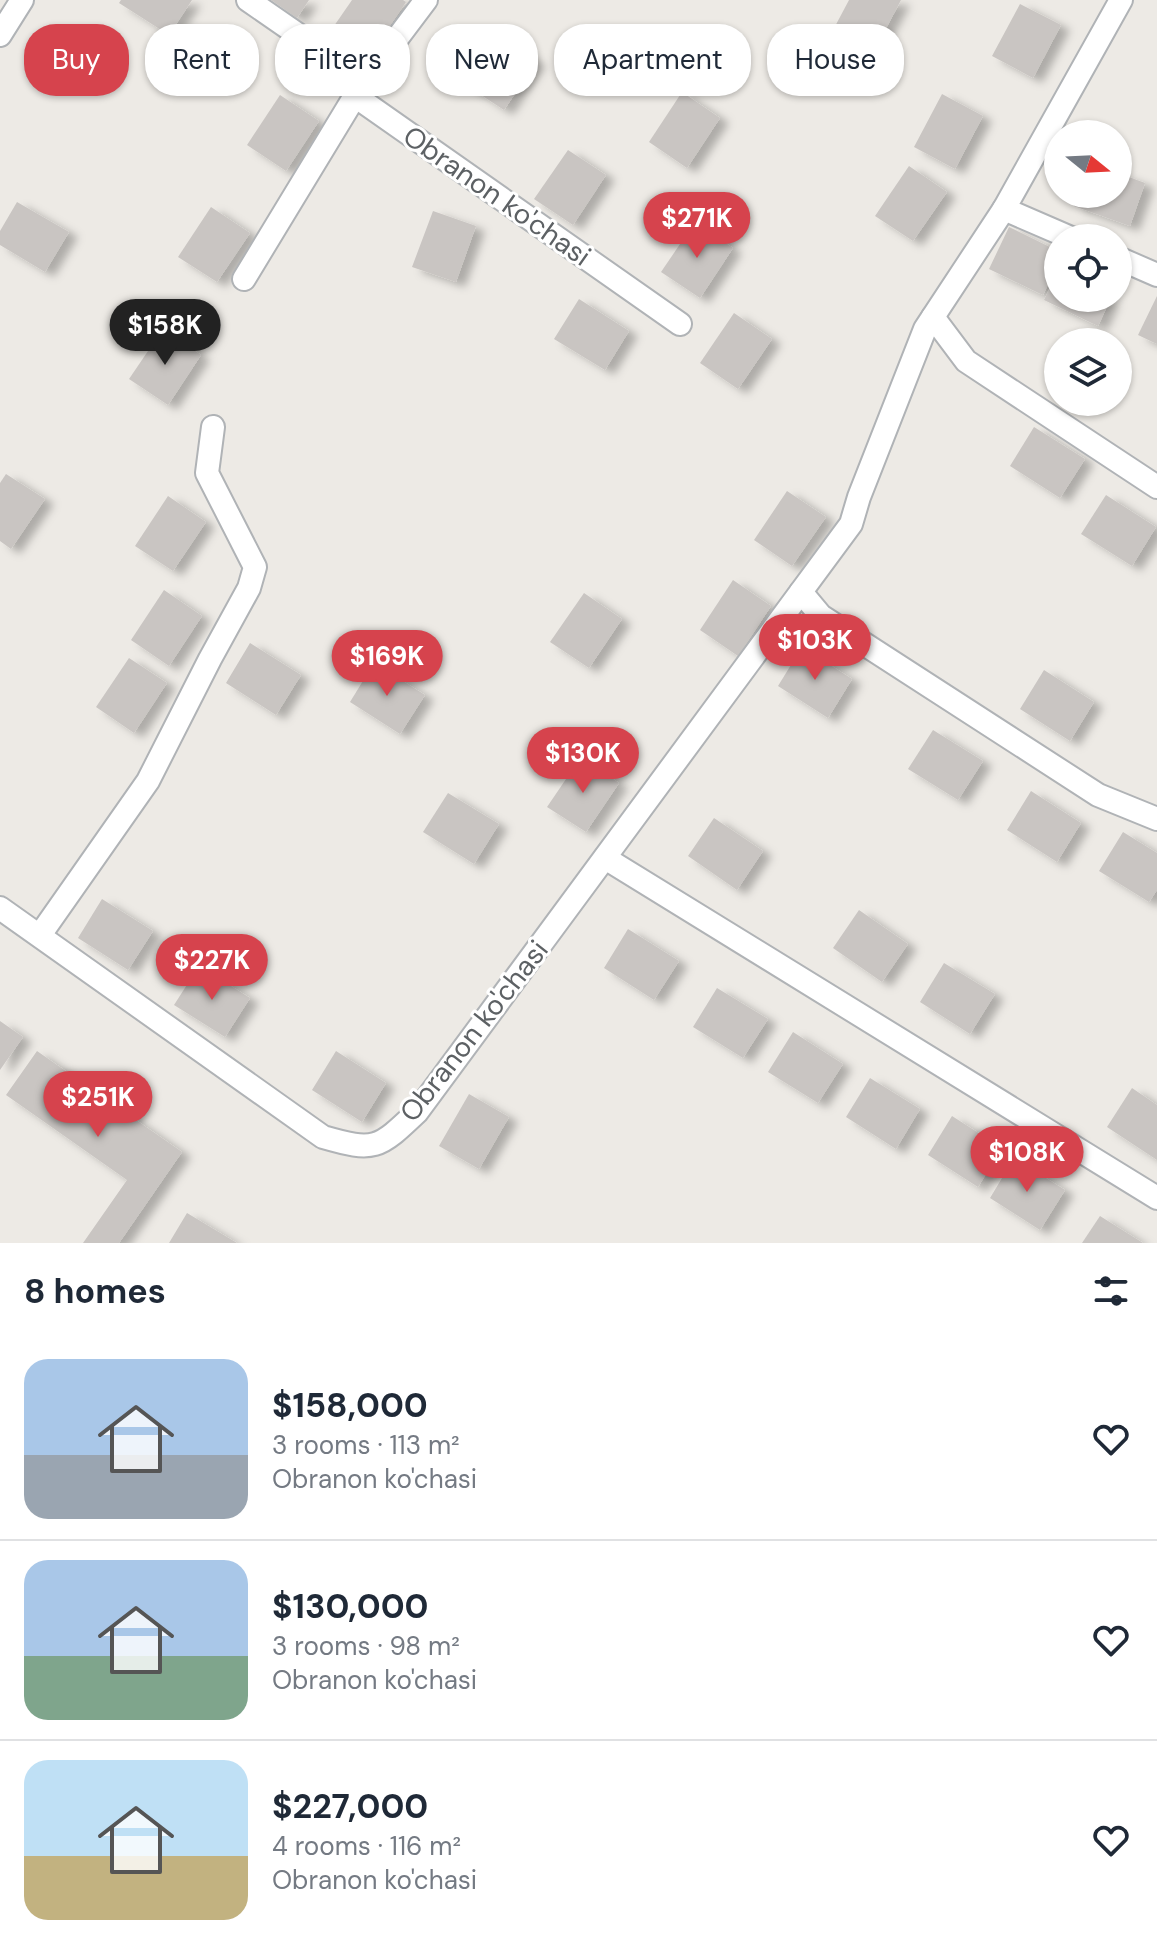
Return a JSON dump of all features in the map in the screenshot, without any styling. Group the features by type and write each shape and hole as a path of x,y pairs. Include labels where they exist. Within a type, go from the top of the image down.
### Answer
{"street":[{"path":"0,35 22,0"},
{"name":"Obranon ko'chasi","path":"248,0 279,24"},
{"path":"408,24 426,0"},
{"name":"Obranon ko'chasi","path":"0,908 323,1137 359,1147 387,1140 417,1112 851,524 919,343 1004,209 1121,0"},
{"path":"244,279 355,96"},
{"name":"Obranon ko'chasi","path":"371,96 680,324"},
{"path":"1004,209 1044,226"},
{"path":"1132,264 1157,275"},
{"path":"933,317 966,361 1157,487"},
{"path":"40,935 148,781 249,588 255,567 207,473 213,427"},
{"path":"801,592 821,616 1098,795 1157,819"},
{"path":"605,858 1157,1198"}],"building":[{"path":"121,0 192,0 176,24 152,24 119,3"},
{"path":"271,0 309,0 297,18"},
{"path":"352,0 406,2 391,24 335,24"},
{"path":"849,0 901,0 888,24 836,24"},
{"path":"1020,4 1061,25 1033,78 992,56"},
{"path":"942,94 983,116 955,169 914,147"},
{"path":"279,96 319,121 286,171 247,145"},
{"path":"483,96 513,96 504,110"},
{"path":"679,96 688,96 720,118 687,168 649,142"},
{"path":"568,150 606,175 573,225 534,199"},
{"path":"909,166 947,192 913,241 875,216"},
{"path":"1132,178 1145,183 1131,224 1080,208 1132,208"},
{"path":"17,202 69,232 45,272 0,245 0,231"},
{"path":"211,207 250,233 217,282 178,257"},
{"path":"433,211 476,226 456,282 412,267"},
{"path":"695,222 733,248 700,298 661,272"},
{"path":"1009,227 1044,244 1043,295 989,269"},
{"path":"1157,296 1157,344 1138,335"},
{"path":"579,299 629,331 605,370 554,339"},
{"path":"1069,312 1104,312 1098,326"},
{"path":"734,313 772,339 738,389 700,363"},
{"path":"163,329 201,355 168,405 129,379"},
{"path":"1034,427 1085,459 1060,498 1010,466"},
{"path":"6,474 45,499 11,549 0,541 0,483"},
{"path":"787,491 826,517 792,566 754,540"},
{"path":"1106,495 1156,527 1132,566 1081,534"},
{"path":"168,496 206,522 173,571 135,546"},
{"path":"733,580 771,606 738,656 700,630"},
{"path":"164,590 202,616 169,666 131,640"},
{"path":"584,593 622,619 589,668 550,642"},
{"path":"250,643 301,675 276,715 226,683"},
{"path":"802,647 852,679 828,718 778,686"},
{"path":"129,658 167,683 134,733 96,707"},
{"path":"374,663 425,695 400,734 350,702"},
{"path":"1044,670 1094,702 1070,741 1020,709"},
{"path":"933,730 983,761 958,800 908,769"},
{"path":"581,757 619,783 586,832 547,807"},
{"path":"1031,791 1081,823 1057,862 1007,830"},
{"path":"448,793 499,824 474,864 423,832"},
{"path":"714,818 763,851 737,890 688,856"},
{"path":"1123,832 1157,853 1157,890 1149,902 1099,871"},
{"path":"102,899 153,931 128,970 78,938"},
{"path":"859,910 908,944 882,982 833,948"},
{"path":"628,929 679,961 654,1000 604,968"},
{"path":"944,963 995,994 970,1034 920,1002"},
{"path":"199,966 250,998 225,1037 174,1005"},
{"path":"717,988 768,1019 743,1058 693,1027"},
{"path":"0,1021 23,1037 0,1070"},
{"path":"793,1032 843,1064 818,1103 768,1072"},
{"path":"37,1051 182,1152 119,1243 83,1243 127,1180 6,1095"},
{"path":"336,1051 386,1083 362,1122 312,1090"},
{"path":"870,1078 920,1109 896,1149 846,1117"},
{"path":"1132,1088 1157,1105 1157,1160 1107,1127"},
{"path":"469,1094 509,1117 479,1169 439,1146"},
{"path":"952,1116 1002,1148 978,1187 928,1155"},
{"path":"1014,1158 1065,1190 1040,1230 990,1198"},
{"path":"187,1213 237,1243 169,1243"},
{"path":"1100,1216 1143,1243 1082,1243"}]}
